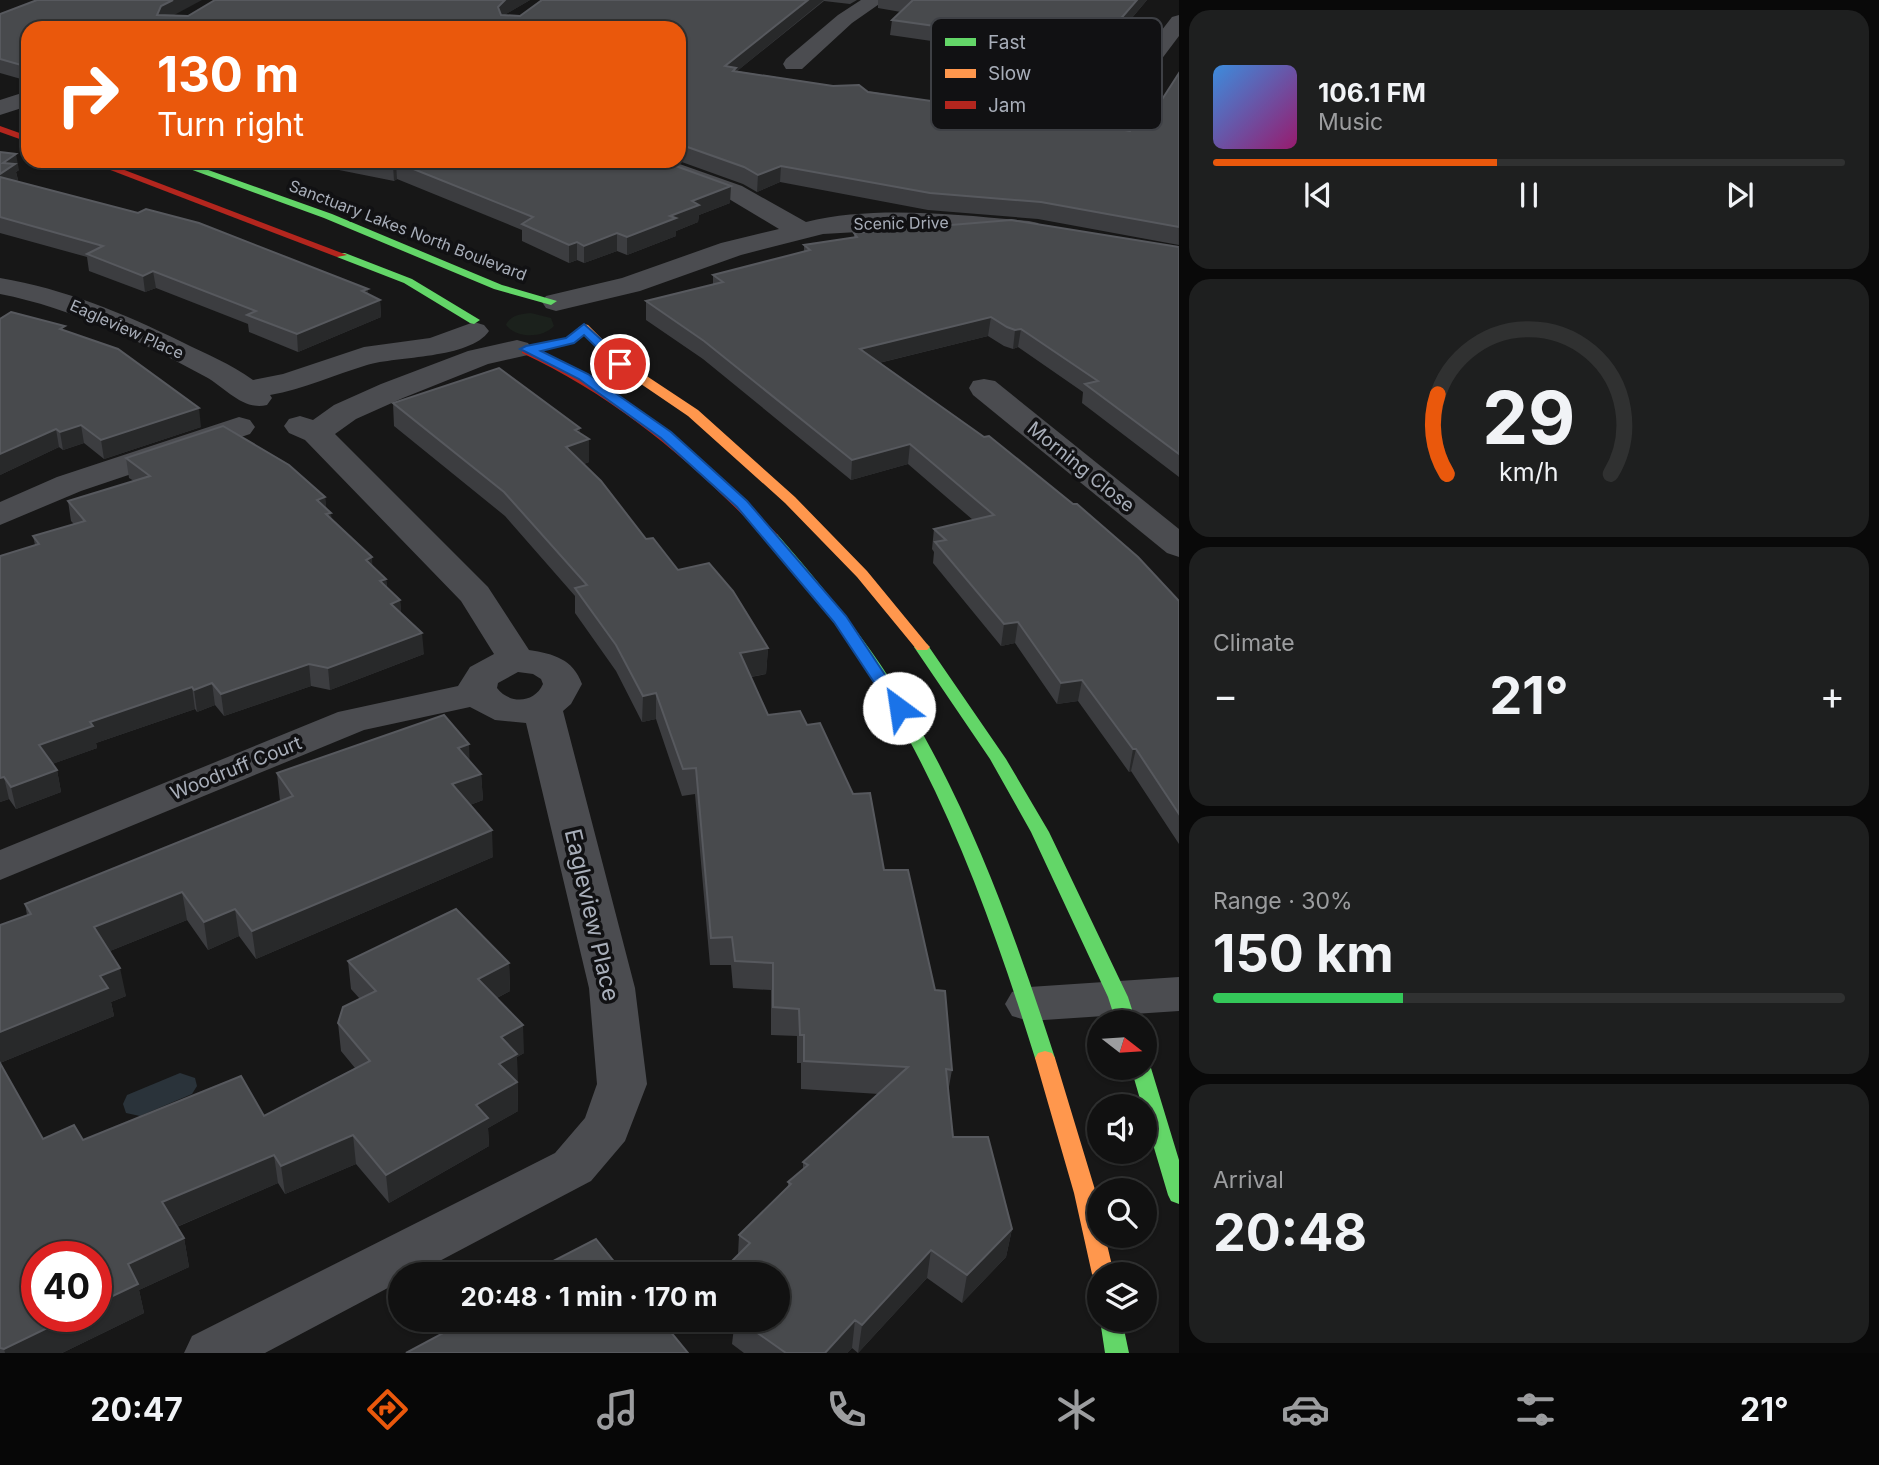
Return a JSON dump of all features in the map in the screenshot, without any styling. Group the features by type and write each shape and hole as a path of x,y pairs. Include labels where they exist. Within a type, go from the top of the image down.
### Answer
{"street":[{"path":"794,64 845,19 874,0"},
{"path":"1162,43 1179,20"},
{"path":"0,129 21,136"},
{"path":"111,168 408,281 484,316"},
{"name":"Sanctuary Lakes North Boulevard","path":"193,168 363,229 498,287 554,302"},
{"path":"667,168 733,191 800,230"},
{"name":"Scenic Drive","path":"554,302 631,285 731,249 800,230 875,221 928,220 983,223 1051,232"},
{"name":"Scenic Drive","path":"574,334 616,294 631,285"},
{"name":"Eagleview Place","path":"0,286 30,291 102,314 203,364 252,394"},
{"path":"516,660 475,595 278,431 234,421 233,415 252,394 364,356 436,346 484,316 519,300 554,302 576,311 574,334"},
{"path":"484,316 489,343 522,349 583,377 666,435 742,504 840,619 888,689 931,764 977,860 1029,1003 1065,1123 1100,1262"},
{"path":"0,515 69,484 345,412 479,357 522,349 574,334 694,412 790,500 862,574 933,660 998,759 1040,832 1122,1009"},
{"path":"342,362 336,365 331,375 341,384 358,390 392,391"},
{"name":"Morning Close","path":"984,388 1179,546"},
{"path":"252,394 283,396 305,402 310,407 312,414 278,431"},
{"path":"516,660 544,664 561,676 564,685 561,693 542,707 520,711 498,708 486,701 480,693 478,684 481,676 502,663 516,660"},
{"name":"Woodruff Court","path":"0,866 352,720 480,693"},
{"name":"Eagleview Place","path":"212,1353 573,1167 607,1127 622,1084 612,988 542,707"},
{"path":"1029,1003 1122,1009 1179,994"},
{"path":"1145,1080 1179,1195"},
{"path":"1113,1332 1116,1353"}],"shaded area":[{"path":"531,313 551,318 554,326 537,335 523,335 506,325 513,317"},
{"path":"180,1073 195,1078 197,1086 192,1094 140,1116 126,1113 123,1104 127,1095"}],"building":[{"path":"37,0 173,0 161,6 157,15 188,16 215,0 505,0 498,7 501,15 520,16 542,0 808,0 725,66 736,68 733,71 833,86 859,85 868,92 931,101 931,130 1162,130 1162,99 1179,73 1179,227 1041,202 930,193 781,166 758,175 744,167 686,146 686,21 21,21 21,65 0,59 0,14"},
{"path":"913,0 1137,0 1121,18 931,18 931,25 892,20"},
{"path":"0,152 16,154 3,163 15,164 0,174"},
{"path":"411,168 681,168 731,186 692,201 699,205 670,216 676,218 627,237 617,233 584,246 577,242 569,245 522,224 533,217"},
{"path":"0,177 138,213 146,209 199,223 368,289 362,291 380,300 297,334 247,315 256,311 153,271 143,276 87,254 103,246 0,217"},
{"path":"1011,220 1179,247 1179,454 1085,384 1098,381 1021,329 1007,327 991,317 860,349 984,437 989,436 1073,504 1077,504 1138,557 1179,601 1179,814 1136,749 1133,749 1082,680 1061,683 1018,622 1004,624 935,542 946,540 934,529 994,515 910,444 852,460 704,341 646,301 723,282 713,275 810,250 804,245 857,237 854,233"},
{"path":"11,312 65,326 60,329 118,349 199,408 101,440 81,425 60,432 56,429 0,454 0,319"},
{"path":"499,368 580,428 575,430 589,439 566,447 601,481 646,539 653,538 678,570 709,563 733,591 768,648 740,653 768,715 800,711 807,725 820,723 853,794 870,793 884,870 908,870 935,990 945,991 952,1070 946,1069 953,1137 988,1137 1012,1229 967,1275 931,1250 862,1325 855,1320 825,1353 786,1353 756,1332 790,1332 790,1262 731,1262 750,1243 739,1235 791,1184 788,1182 808,1165 803,1162 908,1067 804,1061 804,1035 800,1035 799,1009 773,1007 773,963 735,961 732,937 711,938 696,768 683,769 656,693 643,696 616,645 575,588 587,585 504,492 393,403"},
{"path":"223,426 289,465 325,497 317,500 331,513 326,514 372,557 366,560 386,579 380,581 400,600 391,604 422,633 328,668 309,664 221,694 212,683 194,690 192,687 90,722 93,726 39,745 57,770 11,787 4,777 0,778 0,556 39,544 33,536 85,521 68,501 150,476 126,458"},
{"path":"444,715 469,744 458,748 481,774 452,784 492,830 252,931 235,909 204,922 182,892 94,927 120,968 100,976 108,988 0,1032 0,925 31,914 25,904 293,796 277,773"},
{"path":"456,909 509,963 478,979 523,1025 501,1037 517,1054 499,1064 517,1082 476,1105 488,1118 386,1175 353,1135 281,1166 274,1155 162,1202 184,1238 128,1264 138,1284 112,1296 112,1241 21,1241 21,1332 39,1332 4,1349 0,1348 0,1063 43,1139 74,1125 83,1140 241,1076 264,1116 370,1061 338,1023 343,1007 376,991 348,961"},
{"path":"596,1239 614,1262 551,1262"},
{"path":"445,1332 671,1332 688,1353 406,1353"}],"traffic: fast":[{"path":"193,168 328,216 498,287 551,301"},
{"path":"341,255 408,281 474,320"},
{"path":"772,537 821,594 865,654 904,716 939,781 998,917 1045,1058"},
{"path":"922,647 998,759 1040,832 1122,1010"},
{"path":"1145,1080 1179,1195"},
{"path":"1113,1332 1117,1353"}],"traffic: slow":[{"path":"584,328 620,364 693,413 790,500 862,574 922,647"},
{"path":"1045,1058 1085,1193 1100,1262"}],"traffic: jam":[{"path":"0,129 21,136"},
{"path":"111,168 341,255"},
{"path":"526,350 595,386 659,430 718,482 772,537"}],"route":[{"path":"620,364 584,328 570,341 557,346 526,349 583,377 666,435 742,504 840,619 899,708"}]}
